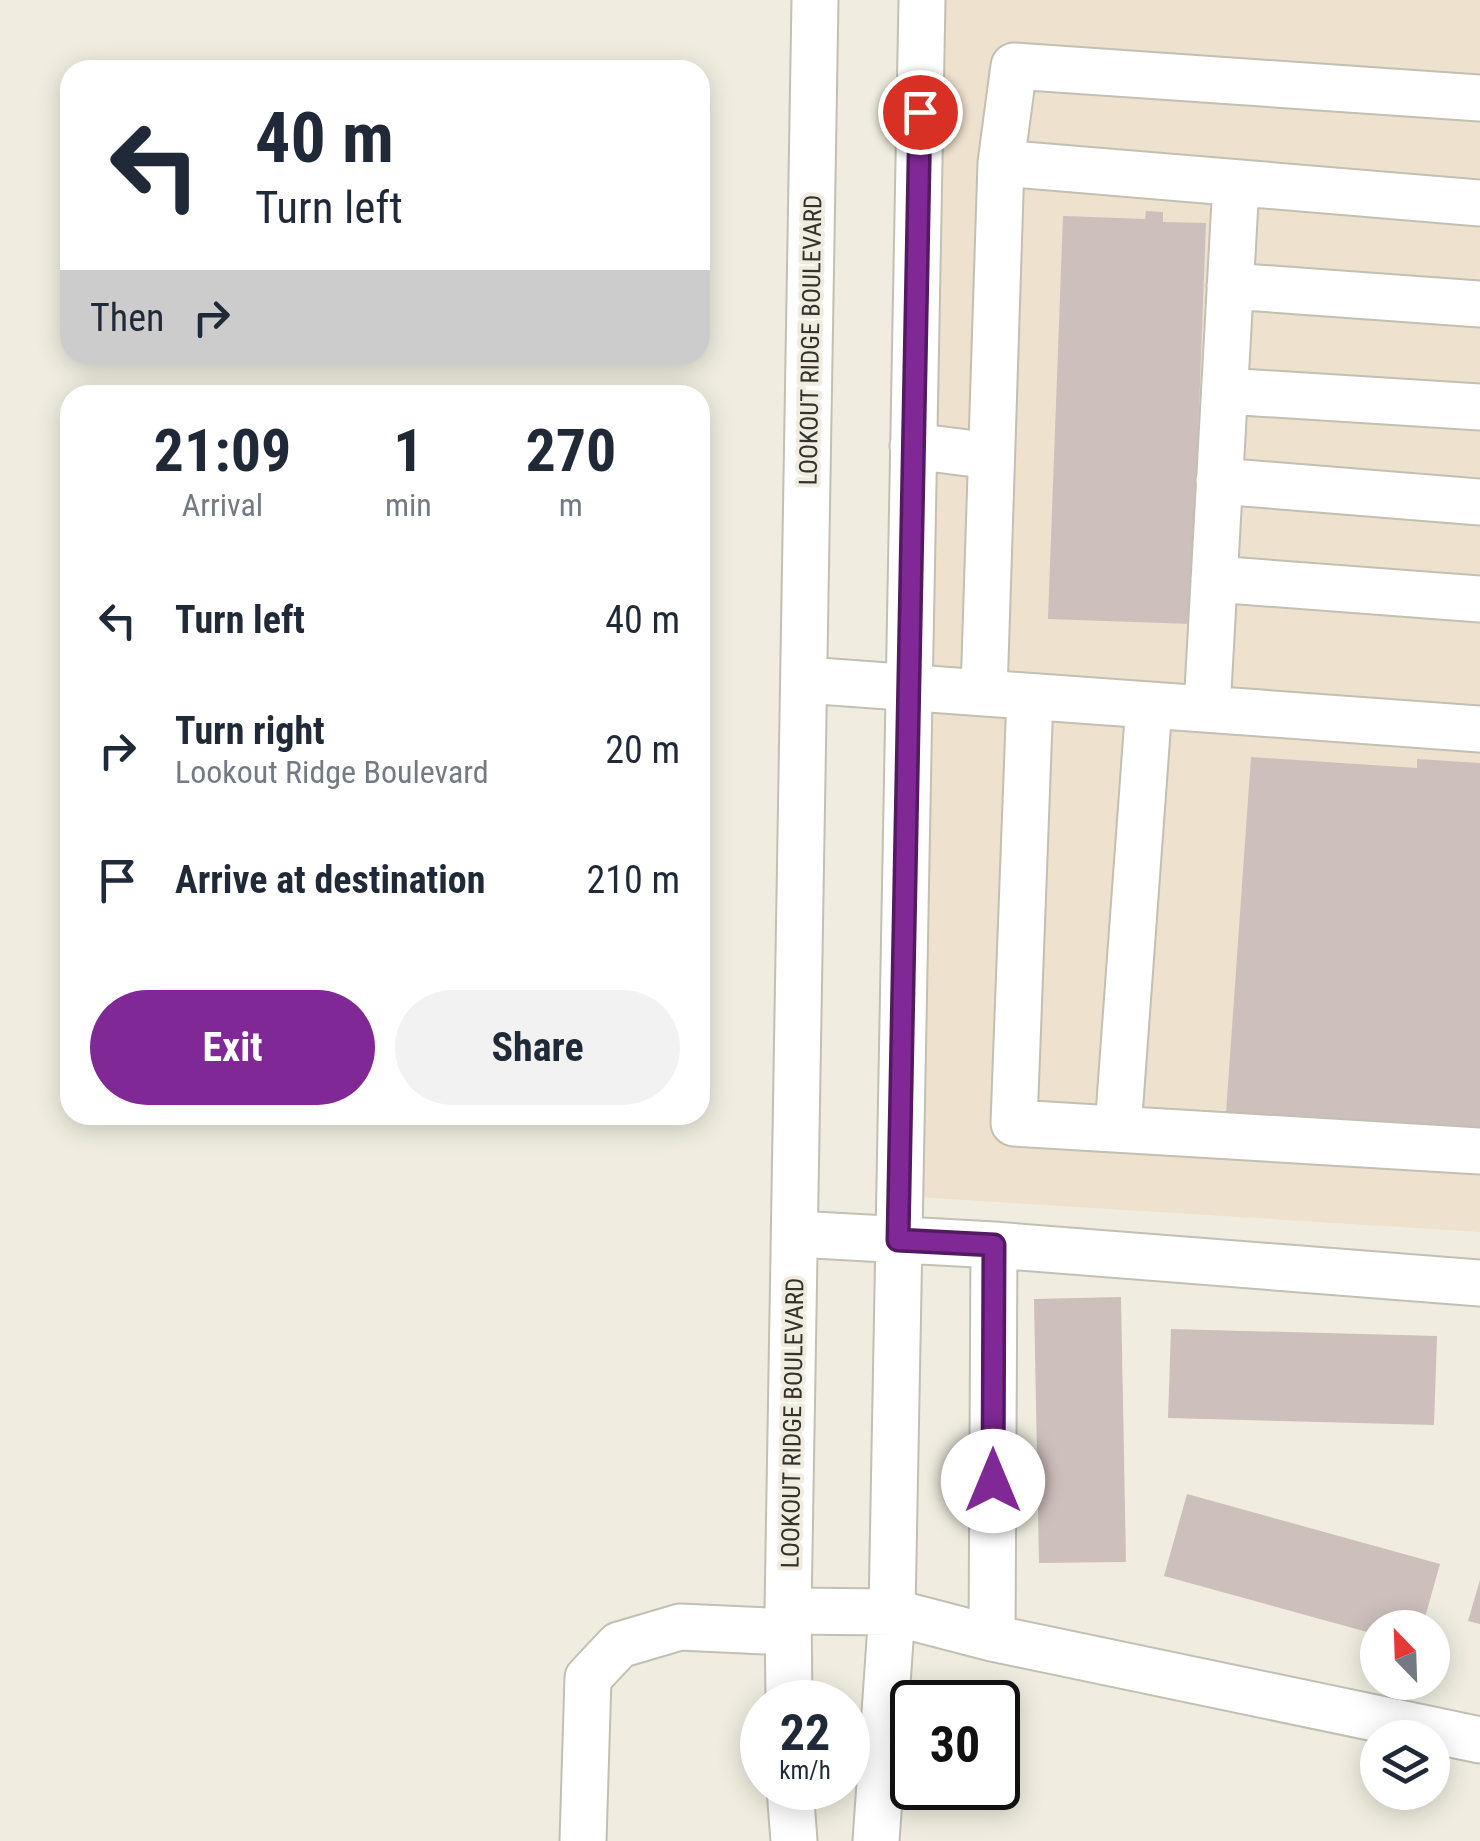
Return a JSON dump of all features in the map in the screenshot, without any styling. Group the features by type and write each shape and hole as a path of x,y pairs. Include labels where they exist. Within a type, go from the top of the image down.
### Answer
{"street":[{"name":"LOOKOUT RIDGE BOULEVARD","path":"789,1680 816,0"},
{"path":"876,1841 892,1612 922,0"},
{"path":"984,694 1001,163 1014,66 1480,98"},
{"path":"1001,163 1480,203"},
{"path":"1207,710 1236,183"},
{"path":"1230,286 1480,304"},
{"path":"1225,391 1480,407"},
{"path":"913,446 991,456"},
{"path":"1219,481 1480,502"},
{"path":"1214,579 1480,600"},
{"path":"805,680 1480,729"},
{"path":"1030,697 1014,1124 1480,1151"},
{"path":"1118,1130 1149,705"},
{"path":"796,1234 1480,1282"},
{"path":"992,1638 994,1245"},
{"path":"583,1841 588,1678 618,1645 680,1627 892,1612 992,1638 1480,1740"},
{"path":"792,1810 794,1841"}],"shaded area":[{"path":"940,0 1480,0 1480,1232 917,1197"}],"building":[{"path":"1146,211 1163,212 1163,222 1206,223 1191,624 1048,619 1063,216 1145,219"},
{"path":"1251,757 1417,768 1417,759 1480,763 1480,1130 1226,1113"},
{"path":"1121,1297 1126,1562 1039,1563 1034,1299"},
{"path":"1171,1329 1437,1336 1434,1425 1168,1418"},
{"path":"1187,1494 1440,1564 1427,1610 1360,1610 1360,1630 1164,1576"},
{"path":"1480,1580 1480,1624 1468,1621"}],"route":[{"path":"920,112 898,1240 994,1245 993,1481"}]}
